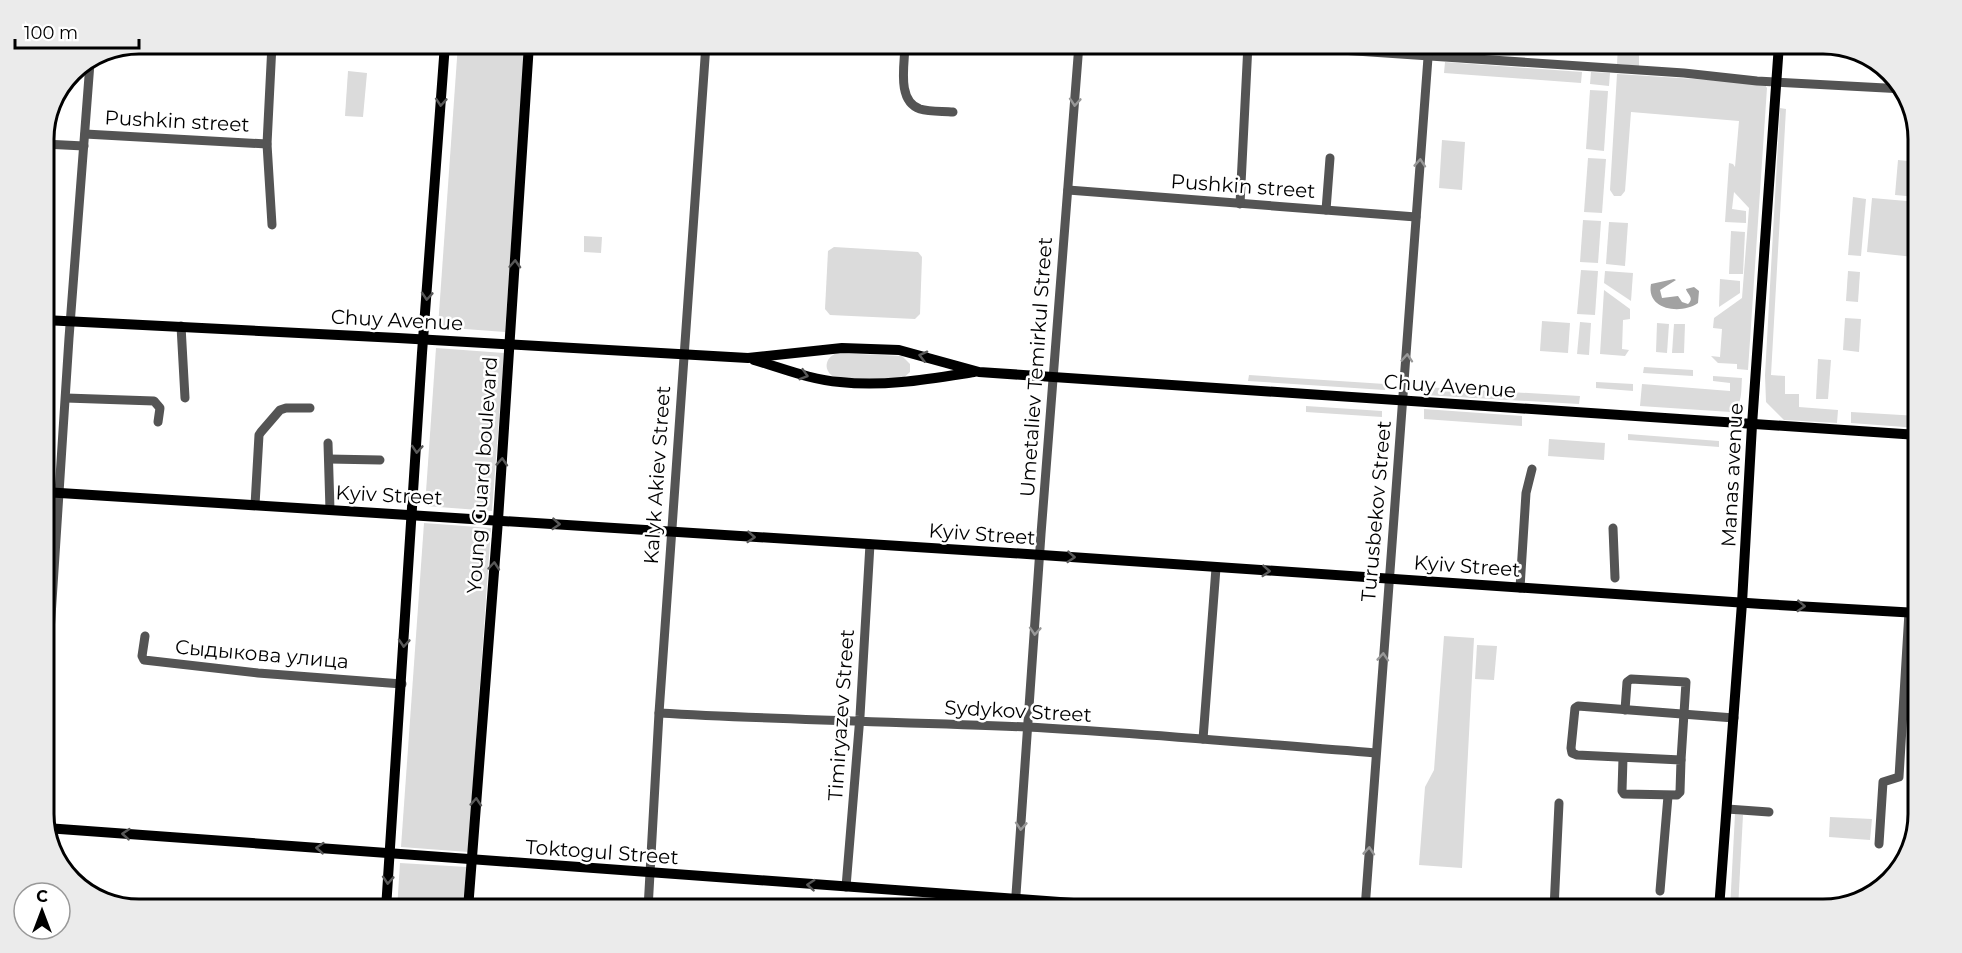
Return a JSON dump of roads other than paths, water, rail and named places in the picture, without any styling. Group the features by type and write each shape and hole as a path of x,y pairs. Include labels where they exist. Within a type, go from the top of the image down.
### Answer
{"main road":[{"path":"387,899 444,54"},
{"name":"Young Guard boulevard","path":"469,899 498,520 528,54"},
{"name":"Manas avenue","path":"1720,899 1743,603 1752,425 1778,54"},
{"name":"Chuy Avenue","path":"54,320 748,358 842,348 899,350 979,372 1908,434"},
{"name":"Chuy Avenue","path":"748,358 815,378 839,382 898,384 979,372"},
{"name":"Kyiv Street","path":"54,493 1908,613"},
{"name":"Toktogul Street","path":"56,829 846,887 965,899"}],"street":[{"path":"272,54 267,144 272,225"},
{"name":"Kalyk Akiev Street","path":"649,899 658,712 705,54"},
{"path":"905,54 904,94 909,103 920,109 953,112"},
{"name":"Umetaliev Temirkul Street","path":"1015,899 1078,54"},
{"path":"1240,204 1248,54"},
{"path":"1399,54 1891,88"},
{"name":"Turusbekov Street","path":"1366,899 1428,56"},
{"path":"54,580 90,70"},
{"name":"Pushkin street","path":"85,134 267,144"},
{"name":"Pushkin street","path":"54,144 84,146"},
{"path":"1326,210 1330,158"},
{"name":"Pushkin street","path":"1068,190 1416,217"},
{"path":"181,326 185,399"},
{"path":"66,398 154,401 159,408 158,422"},
{"path":"255,505 259,435 280,410 310,408"},
{"path":"328,443 330,510"},
{"path":"329,459 380,460"},
{"path":"1520,588 1526,493 1532,469"},
{"path":"1613,528 1615,578"},
{"name":"Timiryazev Street","path":"846,887 860,722 870,544"},
{"path":"1203,739 1216,568"},
{"name":"Сыдыкова улица","path":"145,636 142,656 144,660 258,673 402,684"},
{"path":"1623,758 1622,790 1624,794 1668,796 1677,795 1680,792 1686,682 1631,679 1627,682 1625,710"},
{"path":"1878,844 1883,782 1899,777 1908,679"},
{"path":"1681,760 1577,756 1572,753 1571,748 1575,708 1578,706 1734,717"},
{"name":"Sydykov Street","path":"658,712 1028,728 1376,753"},
{"path":"1660,891 1668,796"},
{"path":"1554,899 1559,803"},
{"path":"1727,809 1769,812"}]}
